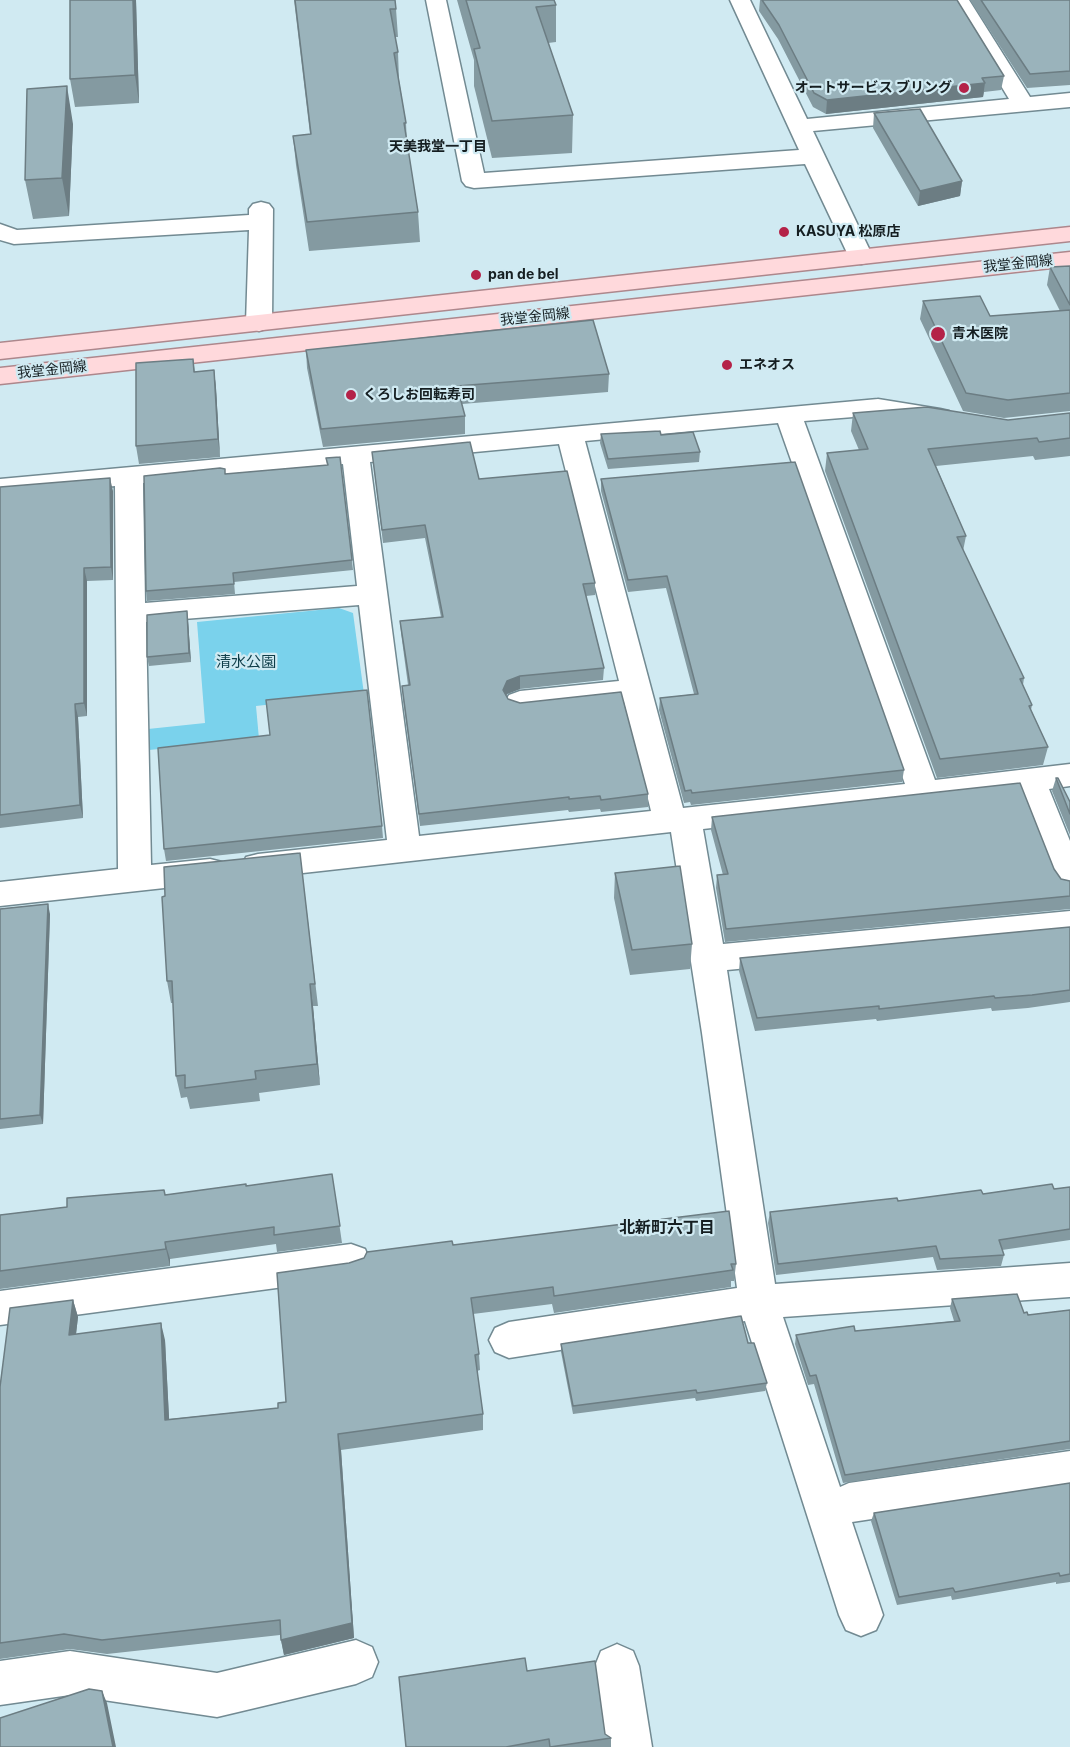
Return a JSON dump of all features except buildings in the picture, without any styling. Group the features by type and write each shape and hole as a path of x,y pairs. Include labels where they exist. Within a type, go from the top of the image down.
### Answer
{"main road":[{"name":"我堂金岡線","path":"0,351 1070,234"},
{"name":"我堂金岡線","path":"0,376 1070,259"}],"street":[{"path":"436,0 474,181 814,156"},
{"path":"740,0 861,257"},
{"path":"959,0 1024,105"},
{"path":"800,126 1070,100"},
{"path":"0,231 14,237 261,216 259,323"},
{"path":"0,488 129,478 878,407 969,422"},
{"path":"788,414 924,793"},
{"path":"570,435 593,481 636,690 678,820 708,959 758,1302 861,1615"},
{"path":"356,456 404,850"},
{"path":"129,478 135,879"},
{"path":"131,614 373,594"},
{"path":"520,702 636,690"},
{"path":"0,894 1070,775"},
{"path":"1029,780 1070,881"},
{"path":"708,959 1070,924"},
{"path":"0,1308 351,1261"},
{"path":"509,1340 758,1302 1070,1280"},
{"path":"849,1503 1070,1470"},
{"path":"0,1683 70,1673 217,1695 356,1662"},
{"path":"617,1665 629,1747"}],"green space":[{"name":"清水公園","path":"339,608 353,613 364,694 256,706 259,739 149,750 148,729 205,723 197,622"}],"place":[{"name":"オートサービス ブリング","path":"964,88"},
{"name":"KASUYA 松原店","path":"784,232"},
{"name":"pan de bel","path":"476,275"},
{"name":"青木医院","path":"938,334"},
{"name":"エネオス","path":"727,365"},
{"name":"くろしお回転寿司","path":"351,395"}],"district":[{"name":"天美我堂一丁目","path":"438,147"},
{"name":"北新町六丁目","path":"667,1228"}]}
